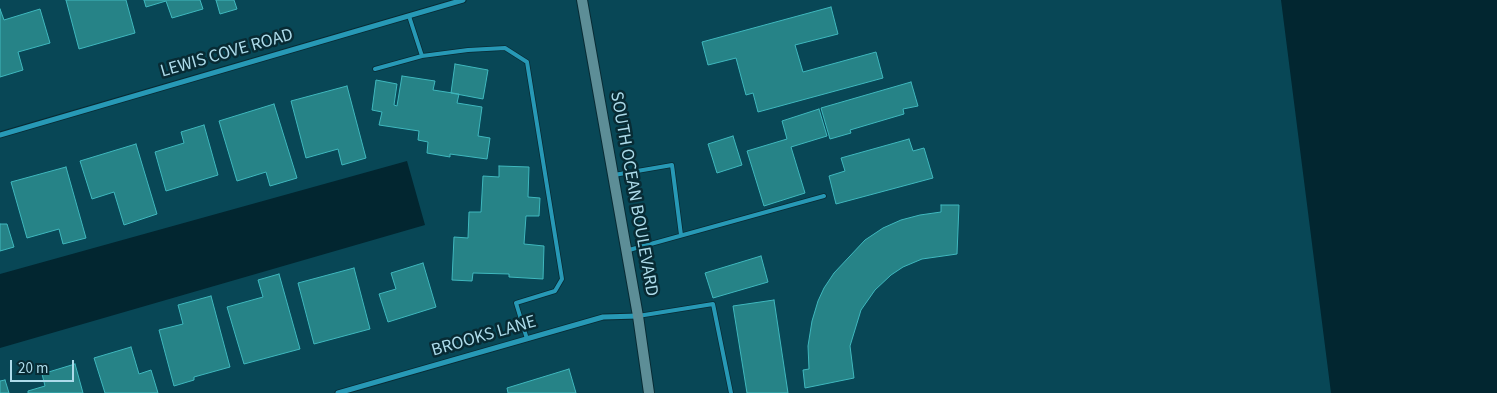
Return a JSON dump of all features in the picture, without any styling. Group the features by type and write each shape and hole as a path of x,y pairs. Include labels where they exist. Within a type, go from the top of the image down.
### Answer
{"main road":[{"name":"SOUTH OCEAN BOULEVARD","path":"582,0 638,316 649,393"}],"street":[{"name":"LEWIS COVE ROAD","path":"0,135 463,0"},
{"name":"BROOKS LANE","path":"338,393 603,317 638,316"}],"lane":[{"path":"409,16 422,56"},
{"path":"375,69 422,56 468,50 505,48 527,62 562,279 555,291 516,303 526,339"},
{"path":"613,175 672,165 681,235"},
{"path":"626,251 824,196"},
{"path":"638,316 713,304 731,393"}],"water":[{"path":"1281,0 1497,0 1497,393 1331,393"},
{"path":"407,161 425,225 0,348 0,274"}],"building":[{"path":"66,0 126,0 135,33 79,49"},
{"path":"144,0 200,0 203,9 172,18 166,1 146,7"},
{"path":"216,0 234,0 237,9 220,14"},
{"path":"831,7 838,34 795,45 803,72 876,52 883,78 758,112 753,93 746,95 736,58 708,65 702,42"},
{"path":"0,9 4,20 40,9 50,43 18,52 23,70 0,77"},
{"path":"455,64 488,70 483,99 451,93"},
{"path":"402,76 435,81 433,90 459,94 457,103 482,107 478,136 490,138 487,159 450,154 450,157 427,153 428,142 418,140 419,131 379,125 382,112 372,110 376,80 397,84 394,105 397,106"},
{"path":"911,82 918,106 903,109 904,114 850,130 851,133 830,139 821,108"},
{"path":"347,86 366,158 342,165 338,149 306,158 291,101"},
{"path":"274,104 297,178 270,186 266,172 237,181 219,121"},
{"path":"819,109 827,136 791,147 805,193 764,206 747,151 787,139 782,121"},
{"path":"204,125 218,175 166,191 155,152 184,143 181,132"},
{"path":"733,136 742,165 717,173 708,144"},
{"path":"909,139 913,151 924,148 933,178 836,204 829,176 845,171 841,158"},
{"path":"136,144 157,214 124,225 114,192 92,199 80,161"},
{"path":"499,166 529,167 528,197 540,198 539,216 526,216 524,244 544,246 543,279 509,277 509,274 473,273 472,281 452,280 454,237 468,238 469,212 481,212 483,176 499,177"},
{"path":"66,167 86,238 63,244 59,229 27,238 11,182"},
{"path":"941,205 959,205 957,254 922,259 903,267 891,275 875,290 861,310 850,346 854,378 805,388 803,370 809,369 808,346 812,321 818,301 834,273 865,240 883,228 901,220 941,212"},
{"path":"0,224 7,224 14,247 0,251"},
{"path":"761,256 768,282 713,298 705,273"},
{"path":"423,263 436,307 388,322 379,294 396,289 391,273"},
{"path":"354,268 370,329 314,344 298,283"},
{"path":"279,274 300,349 244,364 227,307 263,297 258,280"},
{"path":"211,296 230,367 194,377 194,380 174,386 159,330 183,324 178,305"},
{"path":"774,300 788,393 747,393 733,306"},
{"path":"131,347 139,374 151,370 158,393 105,393 94,358"},
{"path":"75,364 83,393 28,393 28,391 45,386 42,374"},
{"path":"569,369 576,393 508,393 507,388"},
{"path":"5,380 9,393 0,393 0,381"}]}
